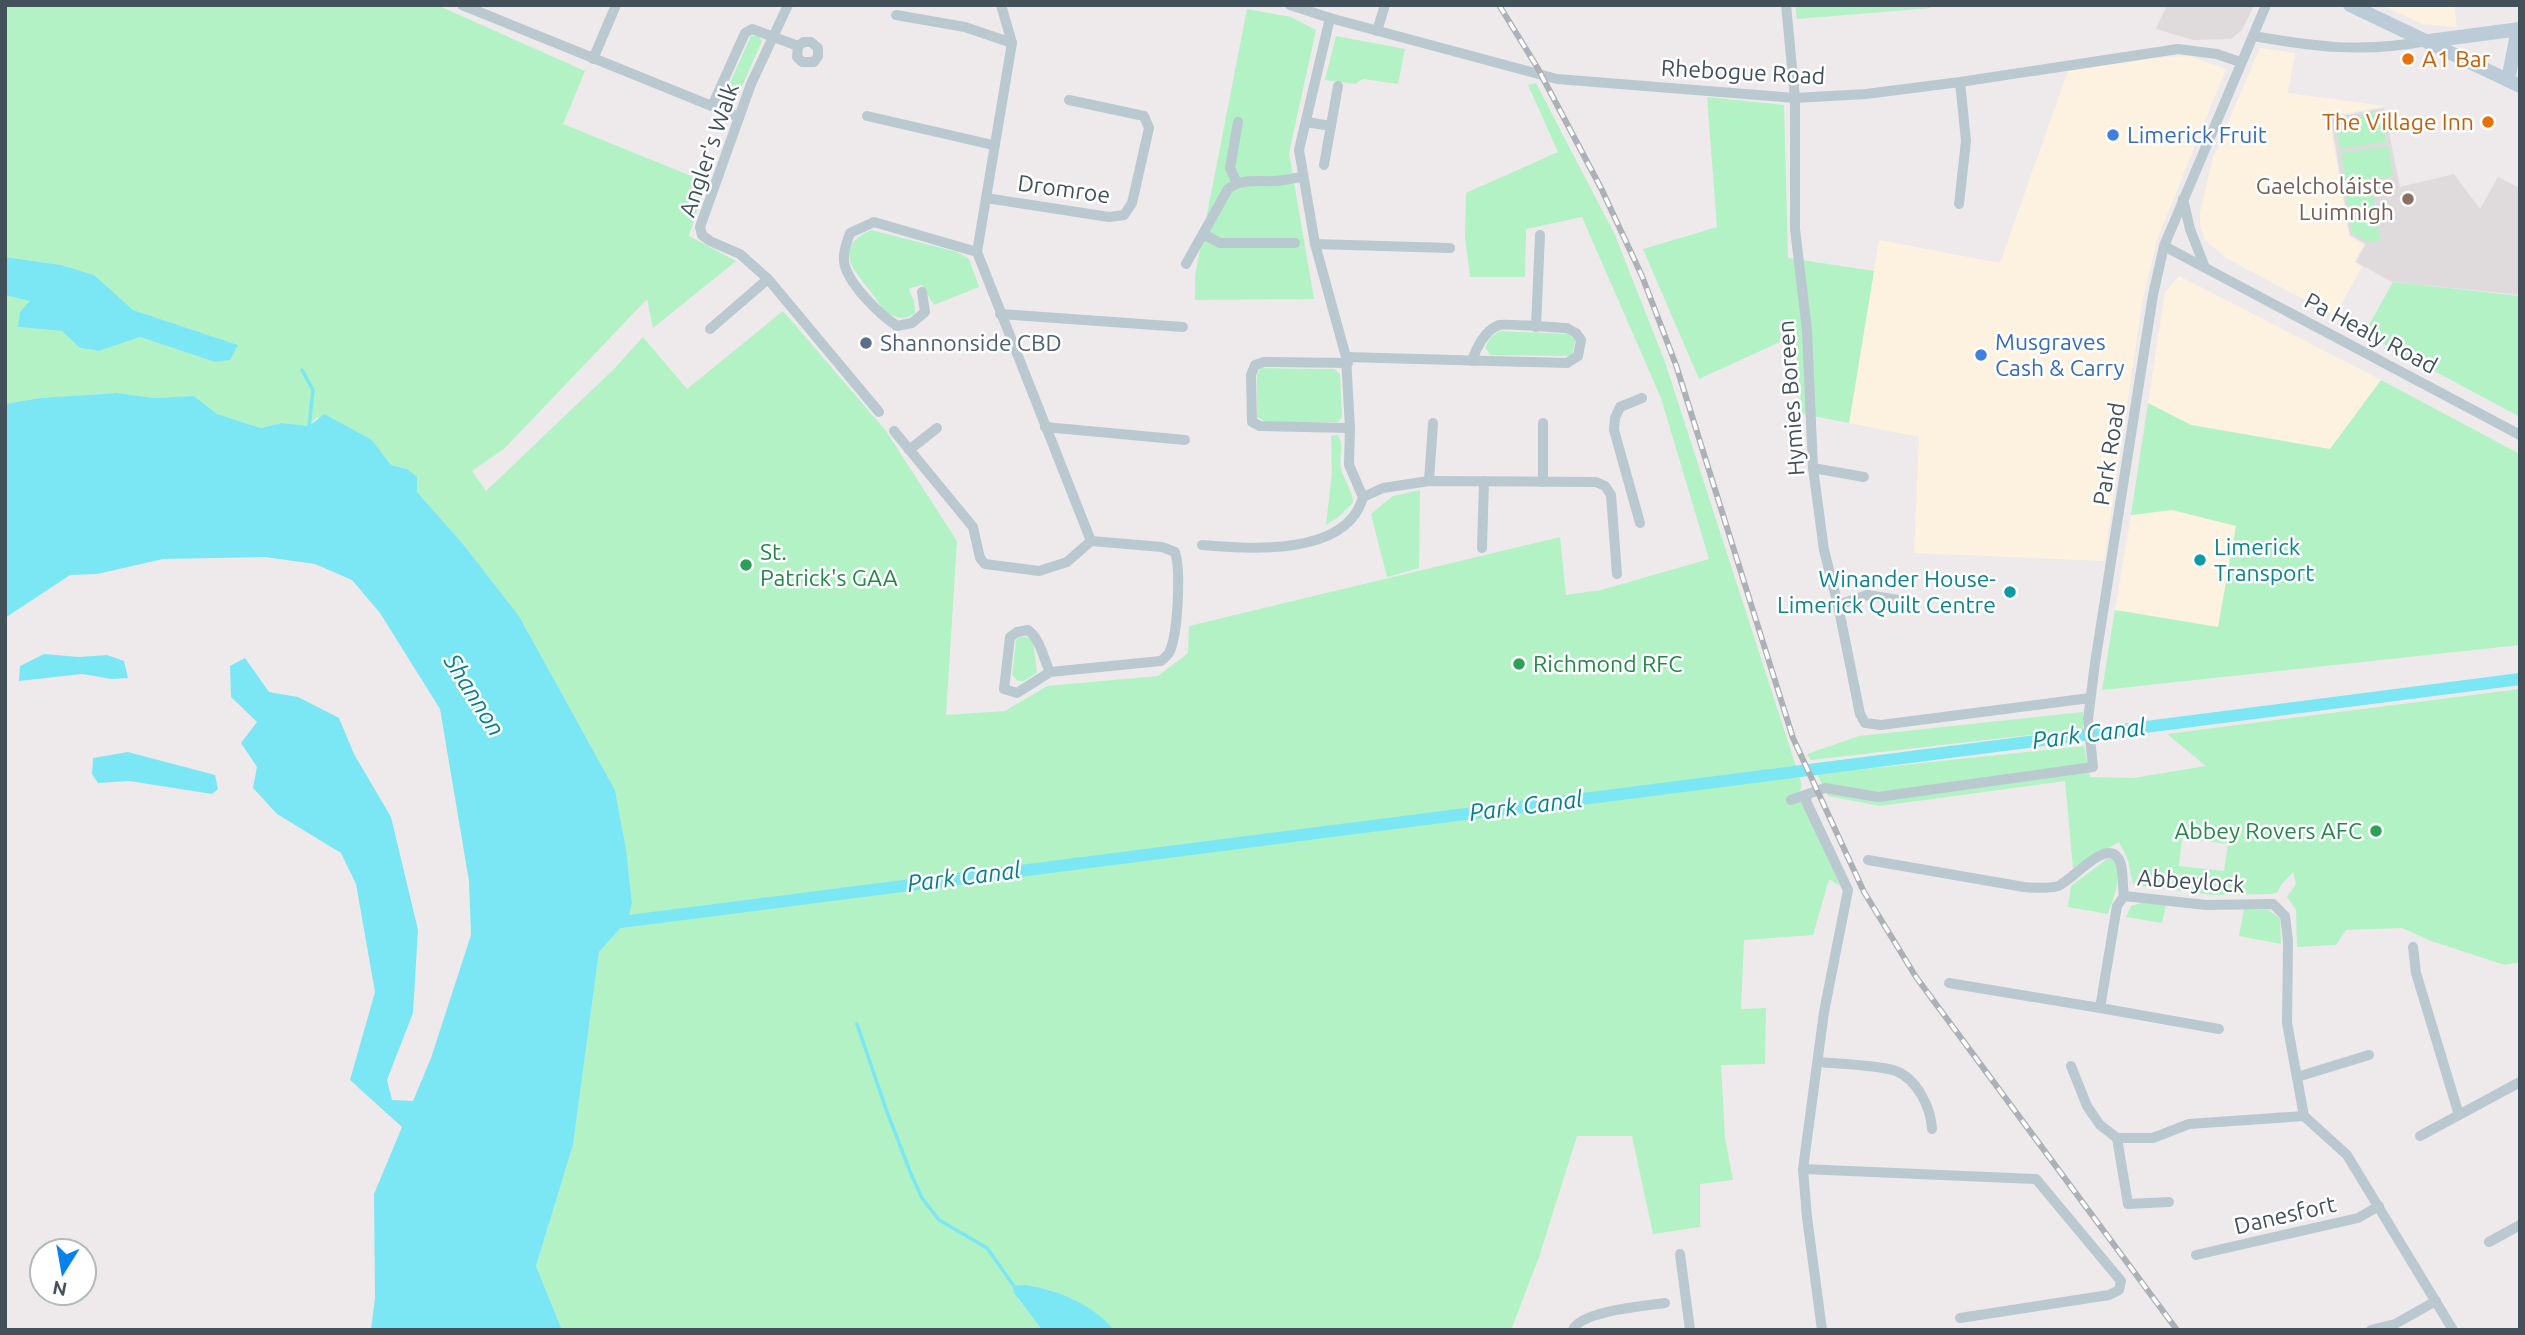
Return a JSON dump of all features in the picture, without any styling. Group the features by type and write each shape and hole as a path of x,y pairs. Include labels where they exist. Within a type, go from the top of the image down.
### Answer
{"main road":[{"path":"2350,5 2514,83 2519,29 2427,41"}],"street":[{"path":"462,5 739,117"},
{"path":"593,59 617,5"},
{"name":"Angler's Walk","path":"788,5 739,117 700,227 702,235 740,254 768,279 879,412"},
{"name":"Dromroe","path":"1001,5 1013,43 993,145 977,252 1091,541"},
{"name":"Rhebogue Road","path":"1290,5 1557,79 1795,98 1866,94 1960,82 2178,49 2217,54 2240,62"},
{"path":"1377,31 1385,5"},
{"name":"Hymies Boreen","path":"1786,5 1795,98 1795,229 1807,330 1813,468 1824,550 1860,714 1865,723 1881,725 2090,698"},
{"name":"Park Road","path":"1807,795 1825,788 1878,797 2093,766 2088,719 2090,698 2152,295 2164,246 2266,5"},
{"path":"896,15 965,27 1013,43"},
{"path":"1202,545 1254,550 1314,541 1339,529 1361,506 1363,497 1349,465 1347,360 1315,244 1299,150 1330,18"},
{"path":"712,106 745,33 751,29 798,46"},
{"path":"2253,36 2319,47 2358,49 2394,47 2427,41"},
{"path":"1959,204 1966,141 1960,82"},
{"path":"1324,165 1338,86"},
{"name":"Dromroe","path":"986,198 1109,217 1124,215 1132,203 1149,128 1144,116 1069,100"},
{"path":"867,116 993,145"},
{"path":"1237,183 1230,168 1238,122"},
{"path":"1306,122 1331,126"},
{"path":"1186,264 1228,189 1237,183 1302,177"},
{"path":"2183,199 2190,229 2204,265"},
{"path":"922,292 925,312 912,323 897,326 886,318 848,275 844,261 850,233 874,222 977,252"},
{"path":"1203,234 1220,243 1295,243"},
{"path":"1536,327 1540,235"},
{"path":"1315,244 1450,248"},
{"name":"Pa Healy Road","path":"2164,246 2520,435"},
{"path":"710,329 768,279"},
{"path":"1000,314 1183,327"},
{"path":"1350,428 1260,426 1252,422 1251,375 1255,365 1264,362 1347,360 1567,363 1578,356 1581,340 1567,328 1499,325 1487,334 1476,348 1472,361"},
{"path":"1640,523 1614,430 1620,407 1642,398"},
{"path":"1429,481 1433,423"},
{"path":"1543,423 1543,482"},
{"path":"1045,427 1185,440"},
{"path":"909,450 937,428"},
{"path":"894,431 973,527 980,558 985,564 1039,571 1068,562 1091,541 1162,547 1175,552 1179,565 1174,633 1169,652 1161,661 1050,672 1017,693 1004,689 1010,637 1017,632 1028,630 1037,637 1042,658 1050,672"},
{"path":"1813,468 1864,477"},
{"path":"1363,497 1383,488 1429,481 1597,482 1605,486 1611,495 1617,574"},
{"path":"1482,548 1484,481"},
{"path":"1611,495 1631,489"},
{"path":"1838,605 1867,595 1905,601"},
{"path":"1791,800 1807,795 1806,801 1848,890 1824,1012 1803,1169 1822,1330"},
{"path":"1868,860 2024,887 2044,888 2059,886 2097,856 2104,852 2112,853 2118,858 2124,896"},
{"name":"Abbeylock","path":"2100,1008 2117,906 2124,896 2206,905 2273,904 2285,916 2288,941 2287,1023 2304,1116"},
{"path":"2413,947 2416,973 2459,1115"},
{"path":"1949,983 2219,1029"},
{"path":"2297,1077 2369,1055"},
{"path":"1819,1062 1896,1071 1919,1091 1931,1118 1932,1129"},
{"path":"2071,1066 2087,1106 2100,1125 2117,1138 2153,1138 2189,1124 2304,1116"},
{"path":"2420,1136 2520,1082"},
{"name":"Danesfort","path":"2304,1116 2347,1155 2453,1330"},
{"path":"2117,1138 2128,1204 2169,1202"},
{"path":"1803,1169 2036,1179 2121,1280 2119,1290 2109,1295 1960,1318"},
{"name":"Danesfort","path":"2196,1255 2358,1218 2379,1206"},
{"path":"2489,1242 2520,1225"},
{"path":"1680,1254 1690,1330"},
{"path":"2371,1330 2395,1324 2436,1301"},
{"path":"1573,1330 1575,1325 1588,1317 1665,1303"}],"shaded area":[{"path":"2167,5 2254,5 2242,30 2231,39 2193,40 2156,29"},
{"path":"2382,5 2454,5 2457,27 2422,24"},
{"path":"2260,48 2295,53 2288,93 2385,106 2329,117 2349,236 2364,245 2354,262 2362,267 2335,316 2226,258 2205,240 2200,225 2200,212 2213,158"},
{"path":"2189,56 2226,69 2158,237 2143,297 2104,561 1914,553 1919,437 1849,423 1879,240 2000,263 2068,71"},
{"name":"Gaelcholáiste Luimnigh","path":"2384,108 2400,187 2454,174 2480,209 2498,177 2520,188 2520,295 2392,282 2356,262 2366,244 2350,235 2331,118"},
{"path":"2179,276 2381,380 2330,449 2191,425 2148,403 2165,292"},
{"path":"2172,510 2237,526 2218,628 2115,610 2131,515"}],"green space":[{"path":"5,5 437,5 585,71 563,124 706,182 689,236 736,261 653,328 647,299 505,448 472,471 486,491 614,369 643,337 687,389 783,311 886,431 957,541 946,715 1005,711 1047,686 1158,676 1188,653 1189,626 1560,537 1566,595 1601,590 1709,559 1661,398 1582,217 1526,229 1525,277 1470,277 1465,237 1466,193 1558,152 1528,85 1536,83 1615,235 1665,362 1802,785 1799,795 1840,886 1829,879 1813,935 1744,940 1741,1009 1766,1008 1765,1064 1721,1065 1725,1138 1733,1180 1700,1184 1700,1227 1653,1234 1632,1136 1577,1136 1539,1257 1511,1330 1114,1330 1095,1313 1074,1300 1050,1290 1025,1285 1019,1286 1017,1298 1042,1330 562,1330 536,1266 573,1145 599,952 628,920 632,903 626,849 615,790 519,616 463,544 417,492 407,469 391,465 372,440 337,423 317,417 309,426 281,423 261,428 217,414 194,396 154,398 117,393 40,398 5,404 5,295 31,301 18,327 62,331 80,348 99,351 140,337 215,362 238,345 133,310 94,275 61,265 5,257"},
{"path":"1795,5 1931,5 1931,8 1797,19"},
{"path":"1247,9 1291,17 1316,30 1289,153 1314,299 1195,300 1195,276"},
{"path":"751,36 759,36 762,41 735,102 725,102 724,96"},
{"path":"1336,36 1405,49 1398,84 1363,79 1355,84 1325,80"},
{"path":"1707,97 1784,105 1788,258 1874,271 1849,423 1802,414 1795,335 1699,379 1643,249 1717,227"},
{"path":"2382,112 2387,142 2340,149 2335,119"},
{"path":"2388,146 2393,176 2346,184 2341,153"},
{"path":"2372,187 2380,241 2368,242 2352,233 2345,191"},
{"path":"871,230 957,252 969,259 979,287 934,305 922,285 910,288 915,313 902,318 890,314 858,275 850,259 852,244"},
{"path":"2393,282 2520,296 2520,417 2367,335 2366,330"},
{"path":"1500,331 1568,334 1575,340 1572,356 1490,355 1485,347 1491,337"},
{"path":"1260,368 1334,369 1340,374 1342,417 1338,422 1266,422 1257,417 1257,375"},
{"path":"2381,380 2520,454 2520,645 2102,690 2115,610 2218,627 2236,526 2172,510 2131,515 2148,403 2191,425 2330,449"},
{"path":"1338,435 1341,444 1341,469 1353,503 1326,525 1332,473 1331,436"},
{"path":"1420,490 1419,568 1387,577 1371,514 1393,496"},
{"path":"1019,637 1027,637 1033,641 1037,673 1024,681 1018,681 1012,675 1016,640"},
{"path":"2520,689 2520,962 2505,965 2431,941 2402,928 2346,930 2336,945 2297,947 2296,910 2287,897 2296,884 2293,872 2278,892 2272,894 2214,895 2141,886 2133,884 2128,860 2119,842 2073,868 2065,781 1880,806 1828,796 1817,774 2084,746 2090,777 2133,778 2206,766 2167,734","holes":["2182,838 2228,844 2224,871 2179,866"]},
{"path":"2083,712 2083,729 1811,760 1807,754 1859,736"},
{"path":"2107,859 2114,859 2118,872 2117,887 2108,914 2068,907 2071,886"},
{"path":"2141,903 2166,905 2162,923 2126,917 2131,906"},
{"path":"2244,909 2268,910 2280,918 2281,944 2239,936"}],"water":[{"path":"5,257 61,265 94,275 133,310 238,345 230,360 215,362 140,337 99,351 80,348 62,331 18,327 20,312 30,301 5,295"},
{"name":"Shannon","path":"117,393 154,398 194,396 217,414 261,428 281,423 309,426 324,414 372,440 391,465 407,469 417,477 417,492 463,544 519,616 615,790 626,849 632,903 628,920 599,952 573,1145 536,1266 562,1330 371,1330 375,1298 374,1194 402,1127 350,1080 375,992 356,884 341,853 277,814 253,788 257,767 241,743 257,722 231,697 230,666 245,658 269,692 298,697 339,718 354,754 391,817 418,930 413,1013 387,1080 392,1100 413,1101 431,1058 471,935 469,881 440,709 380,613 352,580 315,564 265,557 163,559 97,574 70,575 5,618 5,404 40,398"},
{"path":"44,654 79,657 107,655 124,661 128,678 112,679 82,674 19,681 20,666"},
{"path":"128,752 215,775 218,789 212,794 129,781 98,783 92,774 93,758"},
{"path":"1025,1285 1050,1290 1074,1300 1096,1313 1114,1330 1042,1330 1014,1293 1013,1286"}],"waterway":[{"path":"302,370 313,390 309,427"},
{"name":"Park Canal","path":"613,923 2520,679"},
{"path":"857,1024 887,1112 922,1198 939,1220 987,1248 1016,1289"}],"railway":[{"path":"1499,5 1537,67 1601,188 1642,276 1676,365 1793,738 1864,892 1916,977 2177,1330"}],"place":[{"name":"A1 Bar","path":"2408,59"},
{"name":"The Village Inn","path":"2488,122"},
{"name":"Limerick Fruit","path":"2113,135"},
{"name":"Gaelcholáiste Luimnigh","path":"2408,199"},
{"name":"Shannonside CBD","path":"866,343"},
{"name":"Musgraves Cash & Carry","path":"1981,355"},
{"name":"Limerick Transport","path":"2200,560"},
{"name":"St. Patrick's GAA","path":"746,565"},
{"name":"Winander House- Limerick Quilt Centre","path":"2010,592"},
{"name":"Richmond RFC","path":"1519,664"},
{"name":"Abbey Rovers AFC","path":"2376,831"}]}
